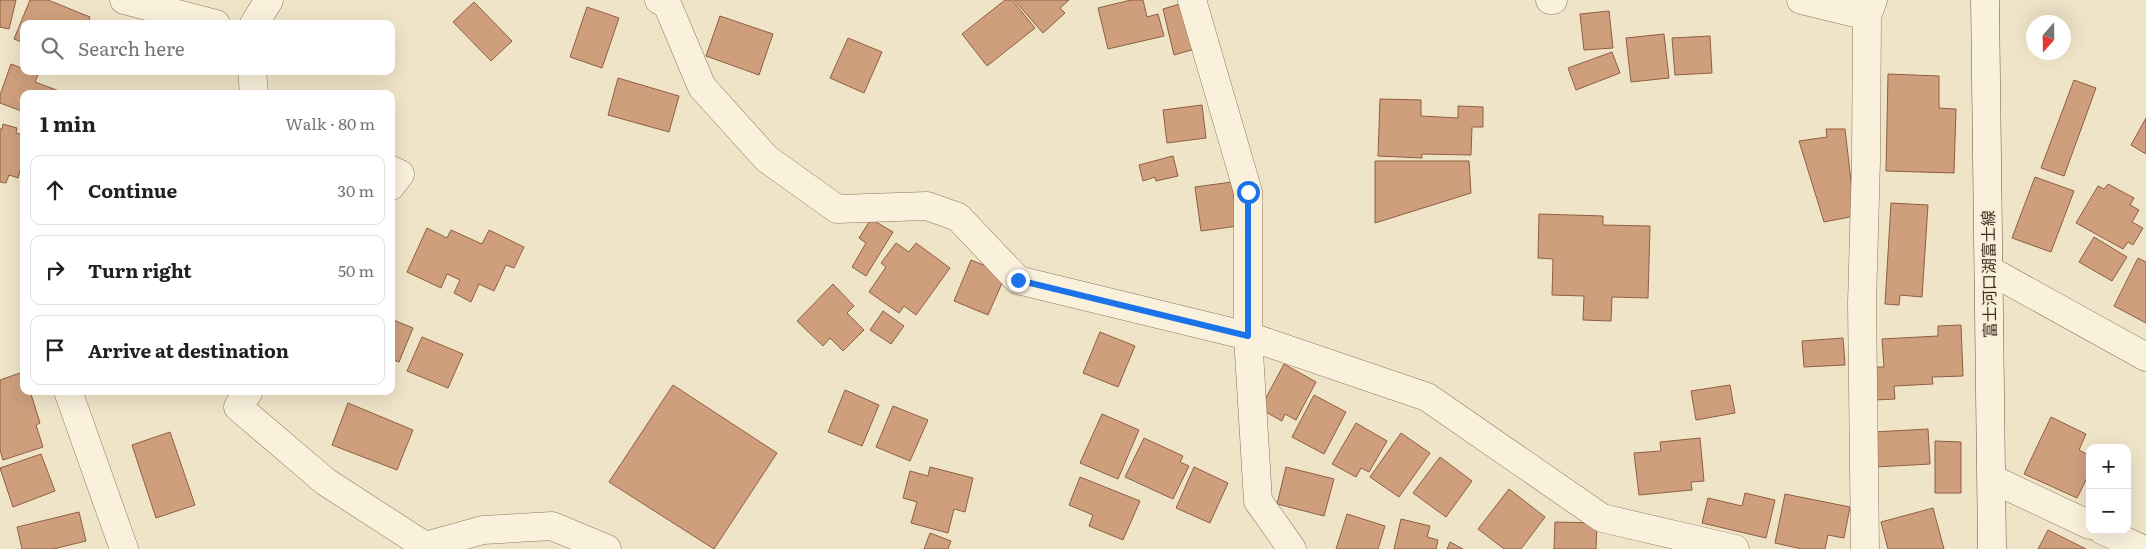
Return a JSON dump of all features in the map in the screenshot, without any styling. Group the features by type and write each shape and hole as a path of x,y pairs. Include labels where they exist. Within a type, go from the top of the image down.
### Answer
{"street":[{"path":"124,0 201,20"},
{"path":"256,20 269,0"},
{"path":"659,0 667,4 702,87 767,159 837,210 927,206 958,217 1018,280 1248,336 1427,397 1602,518 1735,549"},
{"path":"1192,0 1248,192 1248,336 1258,501 1292,549"},
{"path":"1801,0 1870,8 1862,303 1865,549"},
{"name":"富士河口湖富士線","path":"1985,0 1992,549"},
{"path":"252,75 254,90"},
{"path":"395,172 400,174 395,181"},
{"path":"1989,270 2146,357"},
{"path":"69,395 124,549"},
{"path":"246,395 238,407 326,482 425,546 483,530 552,526 607,549"},
{"path":"1992,479 2086,523"},
{"path":"2110,534 2142,549"}],"building":[{"path":"0,0 16,0 9,29 0,27"},
{"path":"30,0 48,0 90,17 89,20 22,20"},
{"path":"1005,0 1012,0 1035,28 987,66 962,34"},
{"path":"1014,0 1069,0 1060,8 1065,13 1043,33"},
{"path":"1131,0 1143,0 1147,17 1158,14 1164,36 1108,49 1098,8"},
{"path":"474,2 512,41 491,61 453,22"},
{"path":"1183,3 1195,49 1174,55 1163,9"},
{"path":"587,7 619,18 602,68 570,57"},
{"path":"1609,11 1613,48 1584,50 1580,14"},
{"path":"720,16 773,34 759,75 706,56"},
{"path":"20,24 20,41 14,39"},
{"path":"1664,34 1669,78 1631,82 1626,38"},
{"path":"1710,36 1712,73 1675,75 1672,38"},
{"path":"848,38 882,52 864,93 830,78"},
{"path":"1612,52 1620,73 1576,90 1568,68"},
{"path":"11,64 20,67 20,75 38,75 35,82 56,90 20,90 20,110 0,103 0,95"},
{"path":"1888,74 1939,76 1939,108 1956,109 1954,173 1886,171"},
{"path":"618,78 679,96 669,132 608,115"},
{"path":"2074,80 2096,88 2064,176 2041,168"},
{"path":"1380,99 1421,100 1421,116 1458,118 1458,106 1483,107 1483,127 1472,127 1471,155 1422,154 1422,158 1378,156"},
{"path":"1202,105 1206,138 1167,143 1163,110"},
{"path":"2146,118 2146,154 2131,145"},
{"path":"3,124 17,128 16,133 20,134 20,171 18,178 9,175 6,183 0,182 0,129 2,129"},
{"path":"1826,129 1845,129 1855,216 1824,222 1799,141 1827,137"},
{"path":"1173,156 1178,176 1156,181 1155,177 1143,181 1139,165"},
{"path":"1375,161 1469,161 1471,193 1375,223"},
{"path":"2035,177 2074,191 2051,252 2012,238"},
{"path":"1232,182 1238,226 1201,231 1195,187"},
{"path":"2108,184 2134,198 2130,205 2139,210 2132,222 2143,228 2133,245 2128,242 2123,249 2076,223 2098,186 2104,189"},
{"path":"1891,203 1928,205 1922,297 1900,295 1899,305 1885,304"},
{"path":"1539,214 1603,216 1603,225 1650,226 1648,298 1612,297 1611,321 1583,320 1584,296 1552,295 1553,259 1538,258"},
{"path":"871,219 893,232 866,276 852,267 866,243 859,238"},
{"path":"427,228 447,238 451,230 482,244 489,230 524,247 514,268 506,265 494,291 479,284 471,302 454,293 460,280 447,274 441,288 407,272"},
{"path":"2094,237 2127,257 2112,281 2079,262"},
{"path":"896,243 909,252 916,243 950,268 916,315 904,306 899,313 869,292 886,267 881,263"},
{"path":"2138,258 2146,262 2146,323 2114,306"},
{"path":"971,260 1006,274 988,315 954,301"},
{"path":"833,284 854,306 847,313 864,330 843,351 830,338 823,346 797,321"},
{"path":"883,311 904,326 891,344 870,330"},
{"path":"395,321 413,328 399,362 395,360"},
{"path":"1961,325 1963,376 1932,377 1933,384 1894,386 1895,399 1875,400 1874,367 1884,367 1882,339 1938,336 1938,326"},
{"path":"1100,332 1135,346 1118,387 1083,373"},
{"path":"422,337 463,354 448,388 407,371"},
{"path":"1843,338 1845,365 1804,367 1802,341"},
{"path":"1284,364 1316,382 1296,420 1285,414 1282,421 1260,409"},
{"path":"20,373 20,395 31,395 40,423 36,425 43,447 3,460 0,450 0,380"},
{"path":"673,385 777,453 714,549 609,482"},
{"path":"1730,385 1735,413 1696,420 1691,391"},
{"path":"845,390 879,405 862,446 828,432"},
{"path":"1314,395 1346,412 1324,454 1292,437"},
{"path":"348,403 413,430 397,470 332,445"},
{"path":"893,406 928,420 910,461 876,447"},
{"path":"1102,414 1139,430 1118,479 1080,463"},
{"path":"2051,417 2086,434 2079,450 2086,454 2086,480 2077,498 2024,474"},
{"path":"1356,423 1387,441 1369,472 1361,468 1356,477 1332,464"},
{"path":"1928,429 1930,464 1876,467 1874,432"},
{"path":"170,432 195,505 156,518 132,445"},
{"path":"1401,433 1430,453 1399,497 1370,477"},
{"path":"1144,438 1183,456 1180,462 1189,466 1173,499 1125,477"},
{"path":"1700,438 1704,481 1691,482 1692,490 1639,495 1634,453 1661,451 1660,442"},
{"path":"1935,441 1961,442 1961,493 1935,493"},
{"path":"41,454 55,491 13,507 0,468"},
{"path":"1440,457 1472,481 1446,517 1413,493"},
{"path":"930,467 973,478 965,512 954,509 948,533 911,523 917,502 903,498 910,471 928,476"},
{"path":"1194,467 1228,483 1210,523 1176,508"},
{"path":"1286,467 1334,479 1324,516 1277,504"},
{"path":"1080,477 1140,501 1123,540 1089,526 1093,515 1069,505"},
{"path":"1509,489 1545,517 1521,549 1504,549 1478,529"},
{"path":"1745,493 1775,500 1766,538 1702,523 1708,498 1742,506"},
{"path":"1785,494 1850,507 1844,538 1828,535 1825,549 1802,549 1775,543"},
{"path":"1933,508 1944,549 1888,549 1881,522"},
{"path":"79,512 86,541 53,549 22,549 17,527"},
{"path":"1347,514 1385,526 1378,549 1336,549"},
{"path":"1401,519 1430,526 1427,537 1438,540 1436,549 1394,549"},
{"path":"1555,522 1597,523 1596,549 1554,549"},
{"path":"2048,530 2086,549 2038,549"},
{"path":"930,533 951,541 948,549 924,549"},
{"path":"1450,542 1463,549 1447,549"}],"route":[{"path":"1018,280 1248,336 1248,192"}]}
